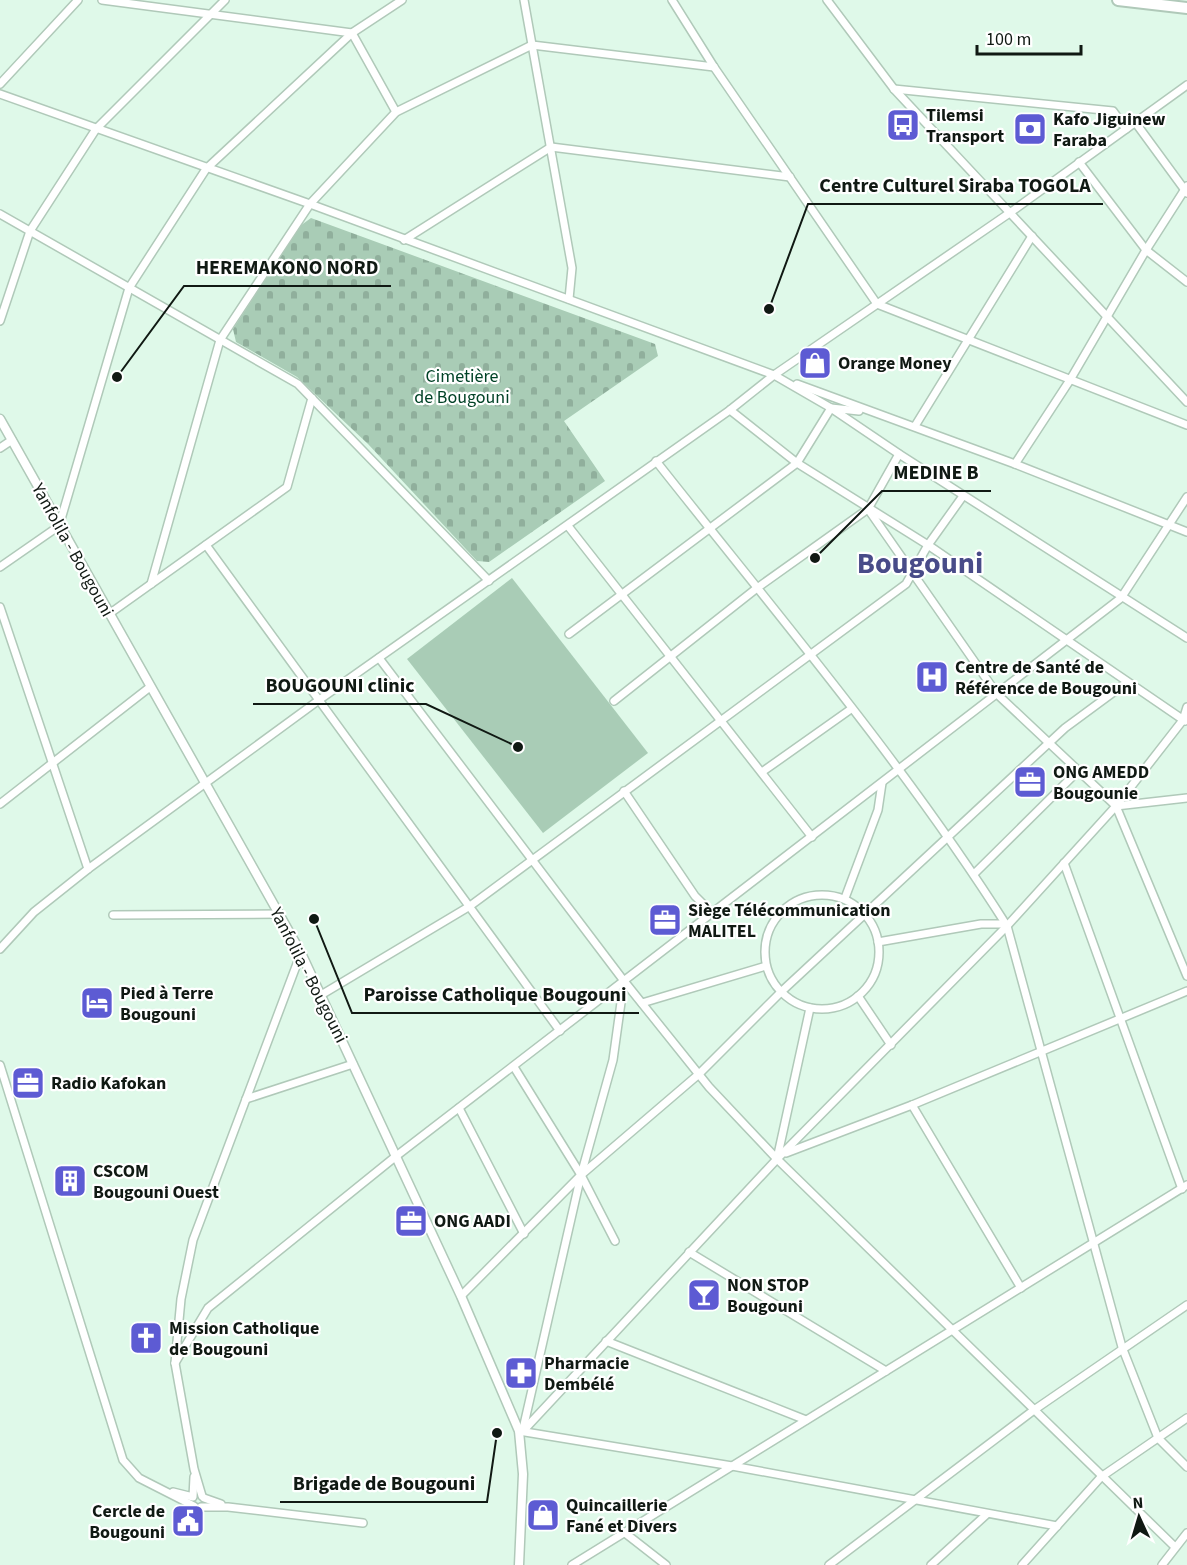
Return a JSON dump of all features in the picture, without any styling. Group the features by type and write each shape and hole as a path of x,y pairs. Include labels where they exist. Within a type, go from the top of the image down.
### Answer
{"highway":[{"path":"1118,0 1145,1 1187,8"}],"main road":[{"name":"Yanfolila - Bougouni","path":"0,419 301,953 461,1296 521,1431 523,1474 519,1565"}],"street":[{"path":"0,84 78,0"},
{"path":"102,0 352,33"},
{"path":"0,321 30,231 96,129 225,0"},
{"path":"0,567 59,526 129,288 206,169 352,33 402,0"},
{"path":"524,0 572,268 569,299"},
{"path":"672,0 714,67 877,304 1187,425"},
{"path":"827,0 894,89 1187,402"},
{"path":"352,33 396,112"},
{"path":"151,584 220,340 310,204 396,112 532,45 714,67"},
{"path":"0,949 34,912 88,869 319,700 568,526 656,460 730,410 774,375 1011,212 1187,86"},
{"path":"894,89 1113,111 1126,129"},
{"path":"0,94 310,204 871,412 915,426 1187,532"},
{"path":"1015,464 1070,380 1106,315 1185,190 1135,122"},
{"path":"404,240 551,147 790,177"},
{"path":"1079,162 1146,250 1187,282"},
{"path":"0,214 298,384 489,581"},
{"path":"915,426 1032,236"},
{"path":"774,375 831,408 963,496 1187,638"},
{"path":"109,614 287,487 312,398"},
{"path":"831,408 871,412"},
{"path":"569,634 620,593 797,463 831,408"},
{"path":"730,410 797,463 928,545 1126,683 1185,721"},
{"path":"0,448 12,440"},
{"path":"614,701 757,588 868,509 899,454"},
{"path":"656,460 898,769 974,874 1006,925 1122,1347 1158,1438 1187,1467"},
{"path":"321,995 470,906 906,584 928,545 963,496"},
{"path":"175,1363 208,1308 395,1156 514,1067 1121,598 1187,497"},
{"path":"868,509 997,694 1116,806 1187,976"},
{"path":"568,526 812,837"},
{"path":"206,544 560,1031"},
{"path":"0,607 88,869"},
{"path":"379,658 624,981 699,1074 1101,1477 1174,1546"},
{"path":"461,1296 581,1174 699,1074 782,991 1050,742 1126,683"},
{"path":"0,804 150,687"},
{"path":"521,1431 780,1156 891,1045 1064,863 1116,806 1185,721 1187,707"},
{"path":"762,772 851,709"},
{"path":"974,874 1079,771"},
{"path":"845,898 878,810 882,783"},
{"path":"624,791 695,896 713,914"},
{"path":"1116,806 1187,798"},
{"path":"572,1565 1184,1187 1064,863"},
{"path":"809,896 845,898 865,915 875,929 878,942 878,966 868,986 858,996 844,1005 825,1009 810,1008 792,1001 774,983 766,966 765,948 769,930 784,909 809,896"},
{"path":"113,915 279,914"},
{"path":"878,942 981,924 1006,925"},
{"path":"203,1497 194,1470 175,1363 181,1299 193,1240 301,953"},
{"path":"642,1003 766,966"},
{"path":"521,1431 581,1174 613,1060 624,981"},
{"path":"780,1156 912,1105 1187,991"},
{"path":"858,996 891,1045"},
{"path":"780,1156 810,1008"},
{"path":"246,1099 353,1064"},
{"path":"0,1065 123,1460 139,1478 197,1506 228,1507 363,1523"},
{"path":"514,1067 581,1174 615,1241"},
{"path":"912,1105 1021,1288"},
{"path":"459,1108 524,1234"},
{"path":"689,1252 886,1371"},
{"path":"829,1565 1034,1410 1122,1347 1187,1305"},
{"path":"606,1341 806,1420"},
{"path":"1022,1565 1101,1477 1187,1418"},
{"path":"521,1431 732,1466 1057,1526"},
{"path":"194,1470 193,1497 197,1506"},
{"path":"165,1490 193,1497 203,1497 228,1507"},
{"path":"197,1506 203,1497"},
{"path":"931,1565 987,1514"},
{"path":"625,1533 666,1565"},
{"path":"1162,1565 1174,1546 1187,1533"}],"green space":[{"name":"Cimetière de Bougouni","path":"311,218 655,344 658,356 564,421 605,481 489,562 477,561 368,444 297,377 236,342 233,329 300,226"},
{"path":"512,578 648,753 543,833 407,659"}],"place":[{"name":"Tilemsi Transport","path":"903,125"},
{"name":"Kafo Jiguinew Faraba","path":"1030,129"},
{"name":"Centre Culturel Siraba TOGOLA","path":"769,309"},
{"name":"Orange Money","path":"815,363"},
{"name":"HEREMAKONO NORD","path":"117,377"},
{"name":"MEDINE B","path":"815,558"},
{"name":"Centre de Santé de Référence de Bougouni","path":"932,677"},
{"name":"BOUGOUNI clinic","path":"518,747"},
{"name":"ONG AMEDD Bougounie","path":"1030,782"},
{"name":"Paroisse Catholique Bougouni","path":"314,919"},
{"name":"Siège Télécommunication MALITEL","path":"665,920"},
{"name":"Pied à Terre Bougouni","path":"97,1003"},
{"name":"Radio Kafokan","path":"28,1083"},
{"name":"CSCOM Bougouni Ouest","path":"70,1181"},
{"name":"ONG AADI","path":"411,1221"},
{"name":"NON STOP Bougouni","path":"704,1295"},
{"name":"Mission Catholique de Bougouni","path":"146,1338"},
{"name":"Pharmacie Dembélé","path":"521,1373"},
{"name":"Brigade de Bougouni","path":"497,1433"},
{"name":"Quincaillerie Fané et Divers","path":"543,1515"},
{"name":"Cercle de Bougouni","path":"188,1521"}],"district":[{"name":"Bougouni","path":"920,563"}]}
